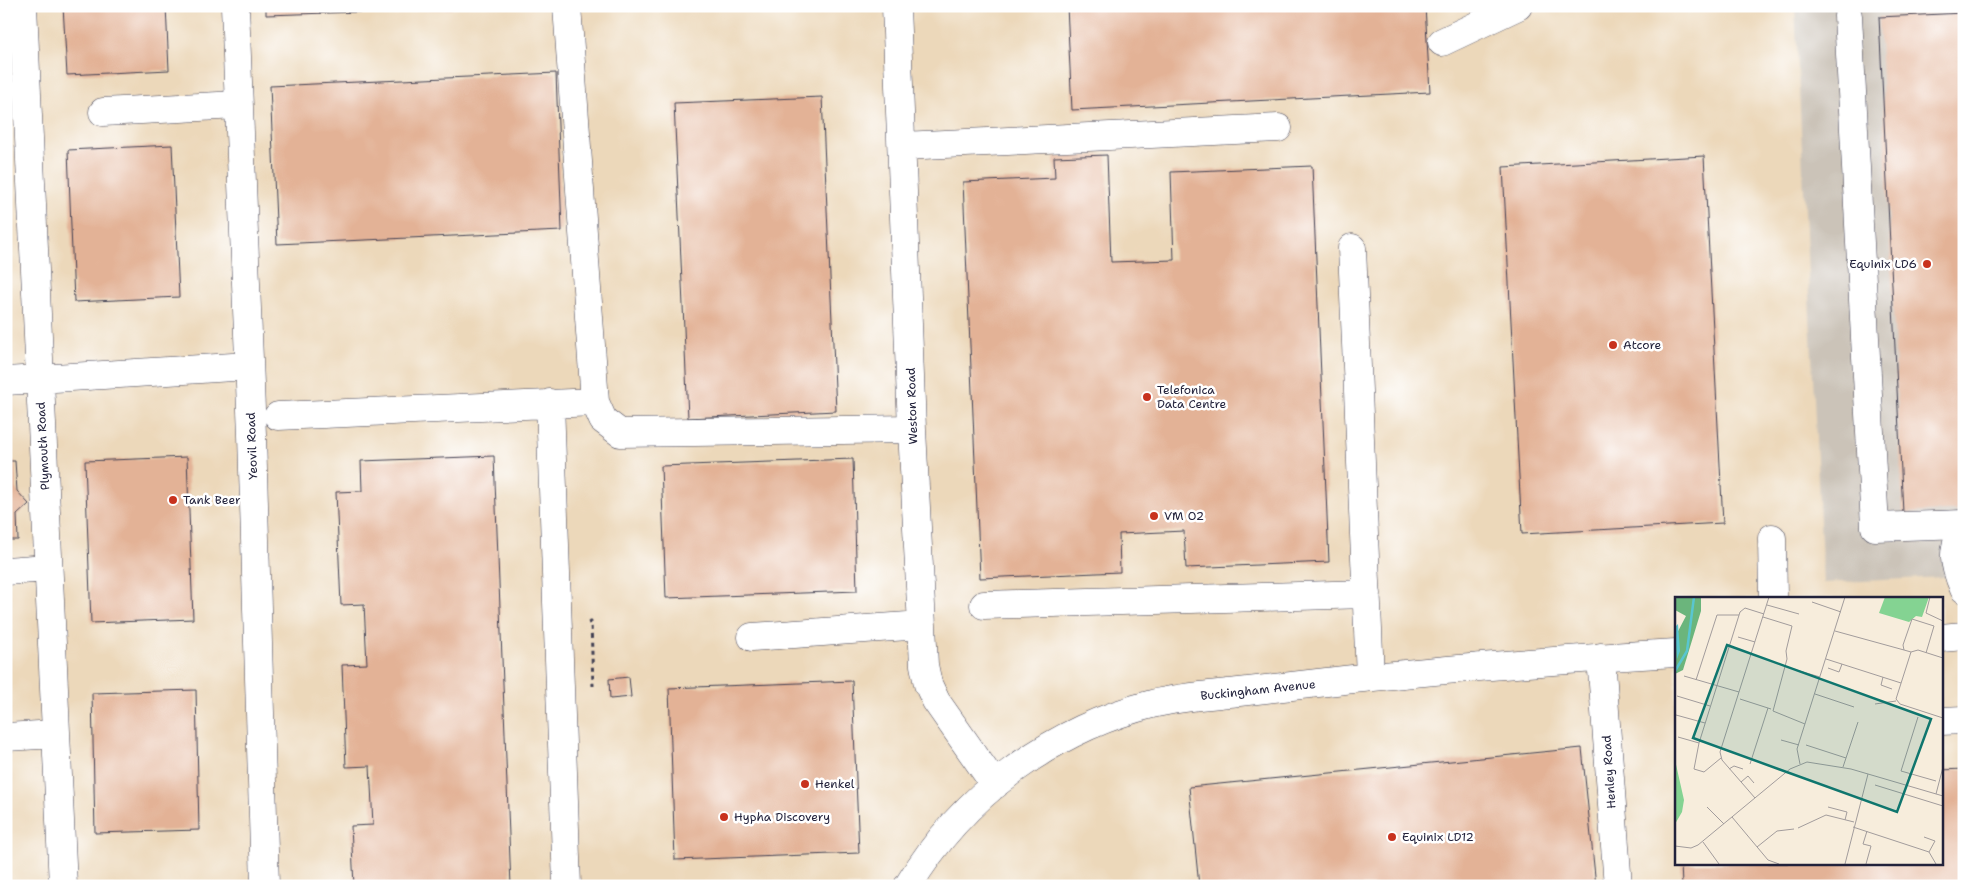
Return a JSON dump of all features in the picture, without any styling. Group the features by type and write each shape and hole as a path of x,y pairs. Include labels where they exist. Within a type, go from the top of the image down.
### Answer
{"street":[{"name":"Plymouth Road","path":"23,6 63,886"},
{"name":"Yeovil Road","path":"235,6 249,366 265,886"},
{"path":"567,6 595,402 603,420 620,433 912,429"},
{"name":"Weston Road","path":"896,6 912,429 924,665 928,684 936,701 995,785"},
{"path":"1442,42 1518,6"},
{"path":"1848,16 1875,527 1963,525 1954,545 1955,569 1964,589"},
{"path":"103,112 238,105"},
{"path":"902,146 1278,128"},
{"path":"1352,248 1370,677"},
{"path":"6,381 249,366"},
{"path":"278,416 595,402"},
{"path":"550,403 567,886"},
{"path":"1772,538 1773,597"},
{"path":"6,571 48,568"},
{"path":"984,605 1367,594"},
{"path":"752,637 922,625"},
{"path":"1942,638 1964,636"},
{"name":"Buckingham Avenue","path":"908,886 924,858 950,825 995,785 1046,747 1075,731 1115,715 1153,704 1194,696 1444,669 1675,653"},
{"name":"Henley Road","path":"1601,657 1618,886"},
{"path":"1942,721 1964,720"},
{"path":"6,737 56,734"}],"shaded area":[{"path":"6,6 1964,6 1964,886 6,886"},
{"path":"1795,6 1964,6 1964,576 1823,583"}],"building":[{"path":"63,6 166,6 169,70 67,75"},
{"path":"266,6 452,6 452,9 266,15"},
{"path":"1067,6 1425,6 1430,92 1072,110"},
{"name":"Equinix LD6","path":"1964,13 1964,510 1903,513 1879,17"},
{"path":"556,73 562,231 277,244 270,86"},
{"path":"822,97 836,411 688,418 674,103"},
{"path":"172,145 179,297 74,302 68,150"},
{"name":"Telefonica Data Centre","path":"1107,155 1111,262 1174,260 1171,172 1312,166 1329,562 1186,568 1184,531 1119,534 1120,572 980,578 963,182 1055,178 1054,157"},
{"name":"Atcore","path":"1704,156 1723,523 1522,534 1503,167"},
{"path":"494,456 511,886 354,886 351,826 373,825 370,766 346,767 342,665 367,664 364,604 341,605 336,492 362,491 361,461"},
{"path":"187,457 193,619 91,623 85,461"},
{"path":"853,459 857,591 666,598 661,466"},
{"path":"6,461 15,461 17,491 29,504 17,515 18,540 6,540"},
{"path":"629,677 631,697 610,699 609,679"},
{"path":"852,681 859,853 675,860 669,688"},
{"path":"196,690 199,830 95,833 92,693"},
{"name":"Equinix LD12","path":"1582,748 1596,886 1199,886 1189,787"},
{"path":"1964,769 1964,886 1682,886 1681,864 1942,864 1942,770"}],"place":[{"name":"Equinix LD6","path":"1927,264"},
{"name":"Atcore","path":"1613,345"},
{"name":"Telefonica Data Centre","path":"1147,397"},
{"name":"Tank Beer","path":"173,500"},
{"name":"VM O2","path":"1154,516"},
{"name":"Henkel","path":"805,784"},
{"name":"Hypha Discovery","path":"724,817"},
{"name":"Equinix LD12","path":"1392,837"}]}
